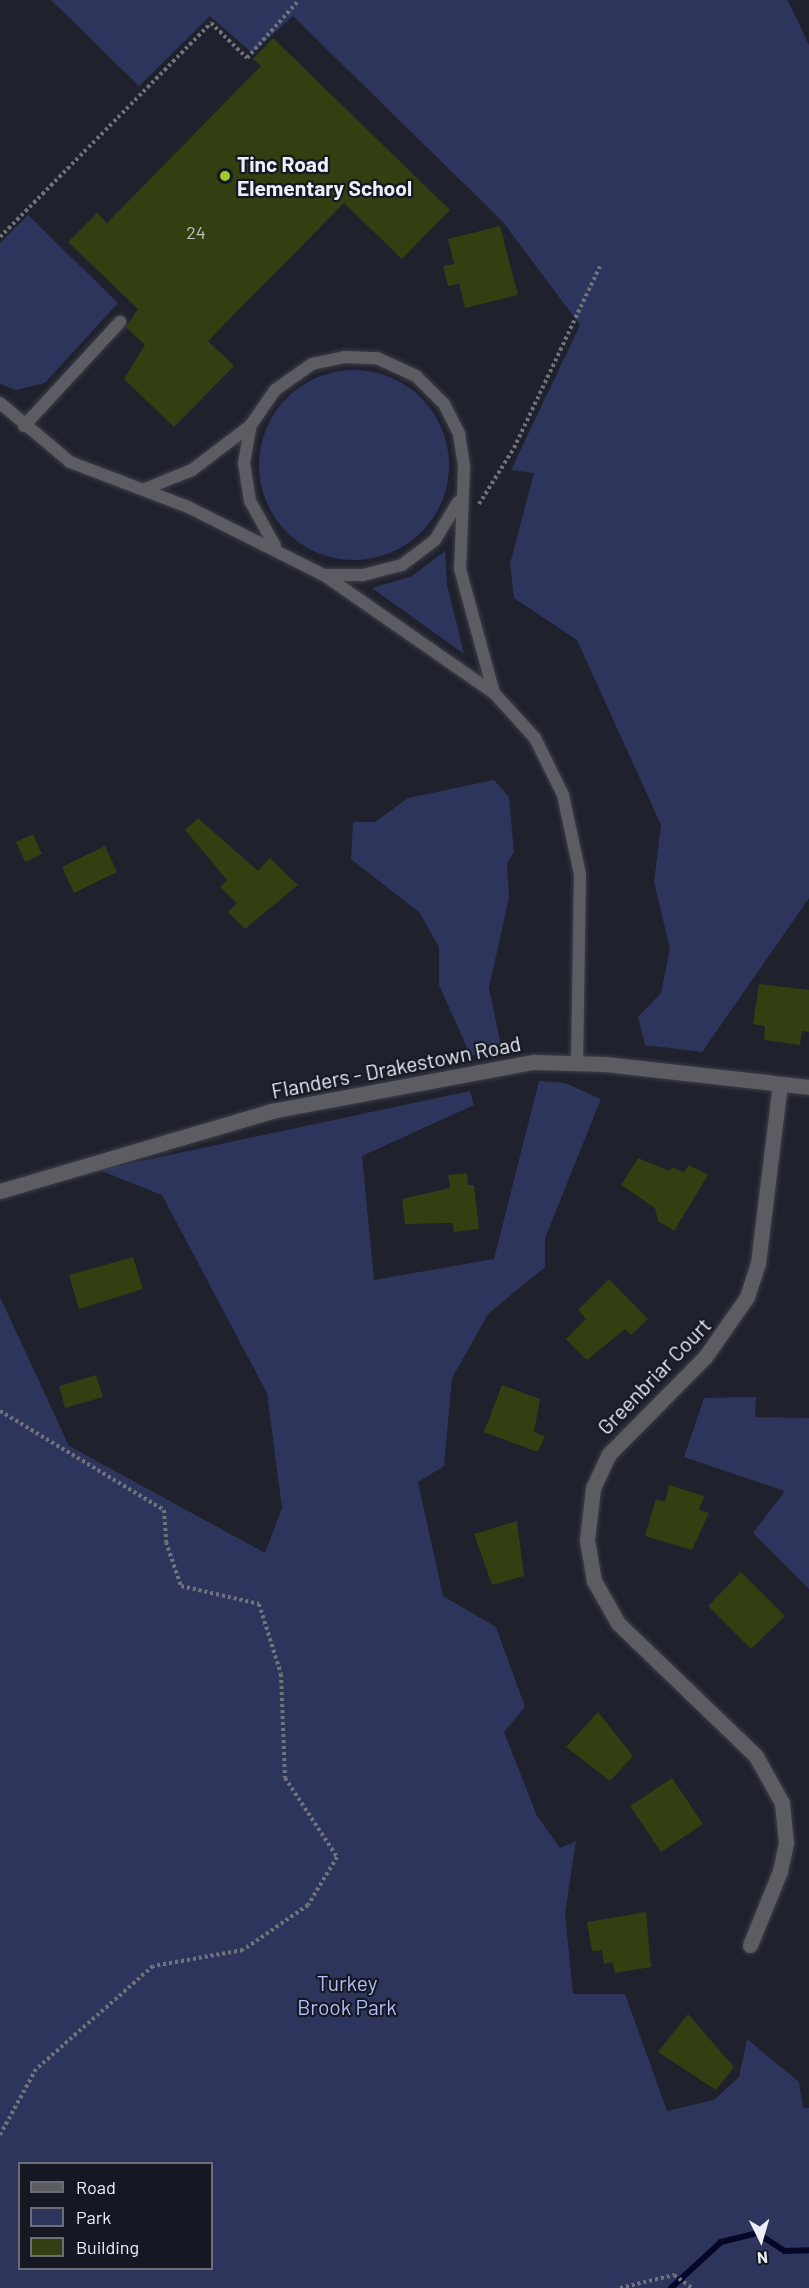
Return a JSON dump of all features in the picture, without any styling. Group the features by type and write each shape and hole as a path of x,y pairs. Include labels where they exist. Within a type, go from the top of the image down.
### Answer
{"street":[{"name":"Flanders - Drakestown Road","path":"0,1191 272,1111 519,1064 577,1061 809,1087"},
{"name":"Greenbriar Court","path":"750,1945 780,1871 786,1843 782,1803 756,1756 618,1623 594,1581 587,1539 593,1488 609,1454 705,1358 747,1298 758,1263 780,1084"}],"lane":[{"path":"24,426 120,322"},
{"path":"276,548 247,488 244,450 251,425 274,390 312,364 355,356 398,365 432,390 455,424 464,466 459,498 459,523 465,598 494,693"},
{"path":"0,403 24,426 70,462 145,489 276,548 324,575 494,693 546,757 569,814 583,919 577,1061"},
{"path":"145,489 192,470 251,425"},
{"path":"324,575 363,575 402,565 435,540 459,498"}],"path":[{"path":"0,237 211,23 247,58 299,0"},
{"path":"459,523 476,508 514,448 600,266"},
{"path":"0,1411 164,1510 166,1542 181,1586 259,1604 281,1674 285,1778 337,1857 308,1905 243,1950 153,1966 36,2069 0,2135"},
{"path":"620,2288 674,2275 692,2288"}],"green space":[{"path":"51,0 787,0 809,45 809,898 702,1052 645,1045 638,1017 661,993 670,949 654,882 661,825 577,640 514,598 510,564 534,473 511,470 580,325 503,222 293,16 252,53 210,16 139,86"},
{"path":"28,215 118,303 45,383 16,390 0,384 0,243"},
{"path":"345,370 363,370 399,381 414,391 428,405 445,437 449,465 445,493 438,510 428,525 414,539 382,556 363,560 345,560 309,549 294,539 280,525 263,493 259,474 259,456 270,420 280,405 294,391 326,374"},
{"path":"445,551 447,585 464,654 372,588 412,576"},
{"path":"494,780 509,797 514,852 507,864 509,897 489,988 501,1046 471,1056 439,985 439,947 420,913 351,859 353,822 375,822 408,798"},
{"name":"Turkey Brook Park","path":"539,1081 565,1083 601,1099 545,1238 545,1267 488,1314 452,1378 444,1466 418,1482 443,1596 496,1627 525,1707 504,1732 537,1816 560,1848 576,1841 565,1913 573,1994 625,1994 667,2111 714,2100 739,2077 747,2039 799,2082 803,2108 809,2108 809,2288 0,2288 0,1297 69,1446 265,1553 282,1508 267,1393 162,1195 99,1170 470,1091 474,1105 362,1156 374,1280 494,1259"},
{"path":"756,1397 755,1417 809,1418 809,1589 753,1533 785,1491 684,1457 704,1398"}],"building":[{"name":"Tinc Road Elementary School","path":"273,38 450,210 402,259 344,203 208,341 234,366 174,427 124,379 145,345 126,327 138,309 68,242 97,213 107,223 261,66 253,59"},
{"path":"500,226 518,295 465,308 459,284 448,286 443,266 454,264 448,239"},
{"path":"198,818 258,871 270,858 298,885 245,929 228,912 237,903 220,887 227,880 185,830"},
{"path":"33,834 42,854 25,862 16,842"},
{"path":"105,846 117,872 74,893 62,867"},
{"path":"759,984 809,990 809,1032 802,1031 800,1045 764,1040 765,1026 753,1024"},
{"path":"638,1158 669,1171 672,1167 684,1172 689,1165 708,1175 674,1231 658,1221 655,1208 621,1185"},
{"path":"467,1173 468,1185 474,1185 479,1229 454,1232 453,1223 405,1224 402,1199 450,1188 448,1175"},
{"path":"133,1257 143,1289 79,1309 69,1275"},
{"path":"609,1279 648,1319 631,1335 625,1329 587,1360 566,1339 586,1319 578,1310"},
{"path":"96,1375 103,1397 65,1408 59,1386"},
{"path":"502,1385 540,1399 534,1432 545,1436 538,1452 484,1432"},
{"path":"669,1485 704,1496 699,1510 709,1513 692,1550 645,1536 656,1499 665,1502"},
{"path":"517,1521 524,1576 492,1585 474,1534"},
{"path":"741,1572 785,1616 751,1649 708,1606"},
{"path":"598,1712 633,1756 610,1781 566,1747"},
{"path":"672,1778 703,1824 661,1852 630,1806"},
{"path":"646,1912 651,1967 615,1973 613,1962 604,1964 602,1950 592,1951 587,1922"},
{"path":"688,2014 734,2067 716,2090 658,2052"}],"waterway":[{"path":"671,2288 721,2242 757,2233 785,2251 809,2250"}],"place":[{"name":"Tinc Road Elementary School","path":"225,176"}]}
